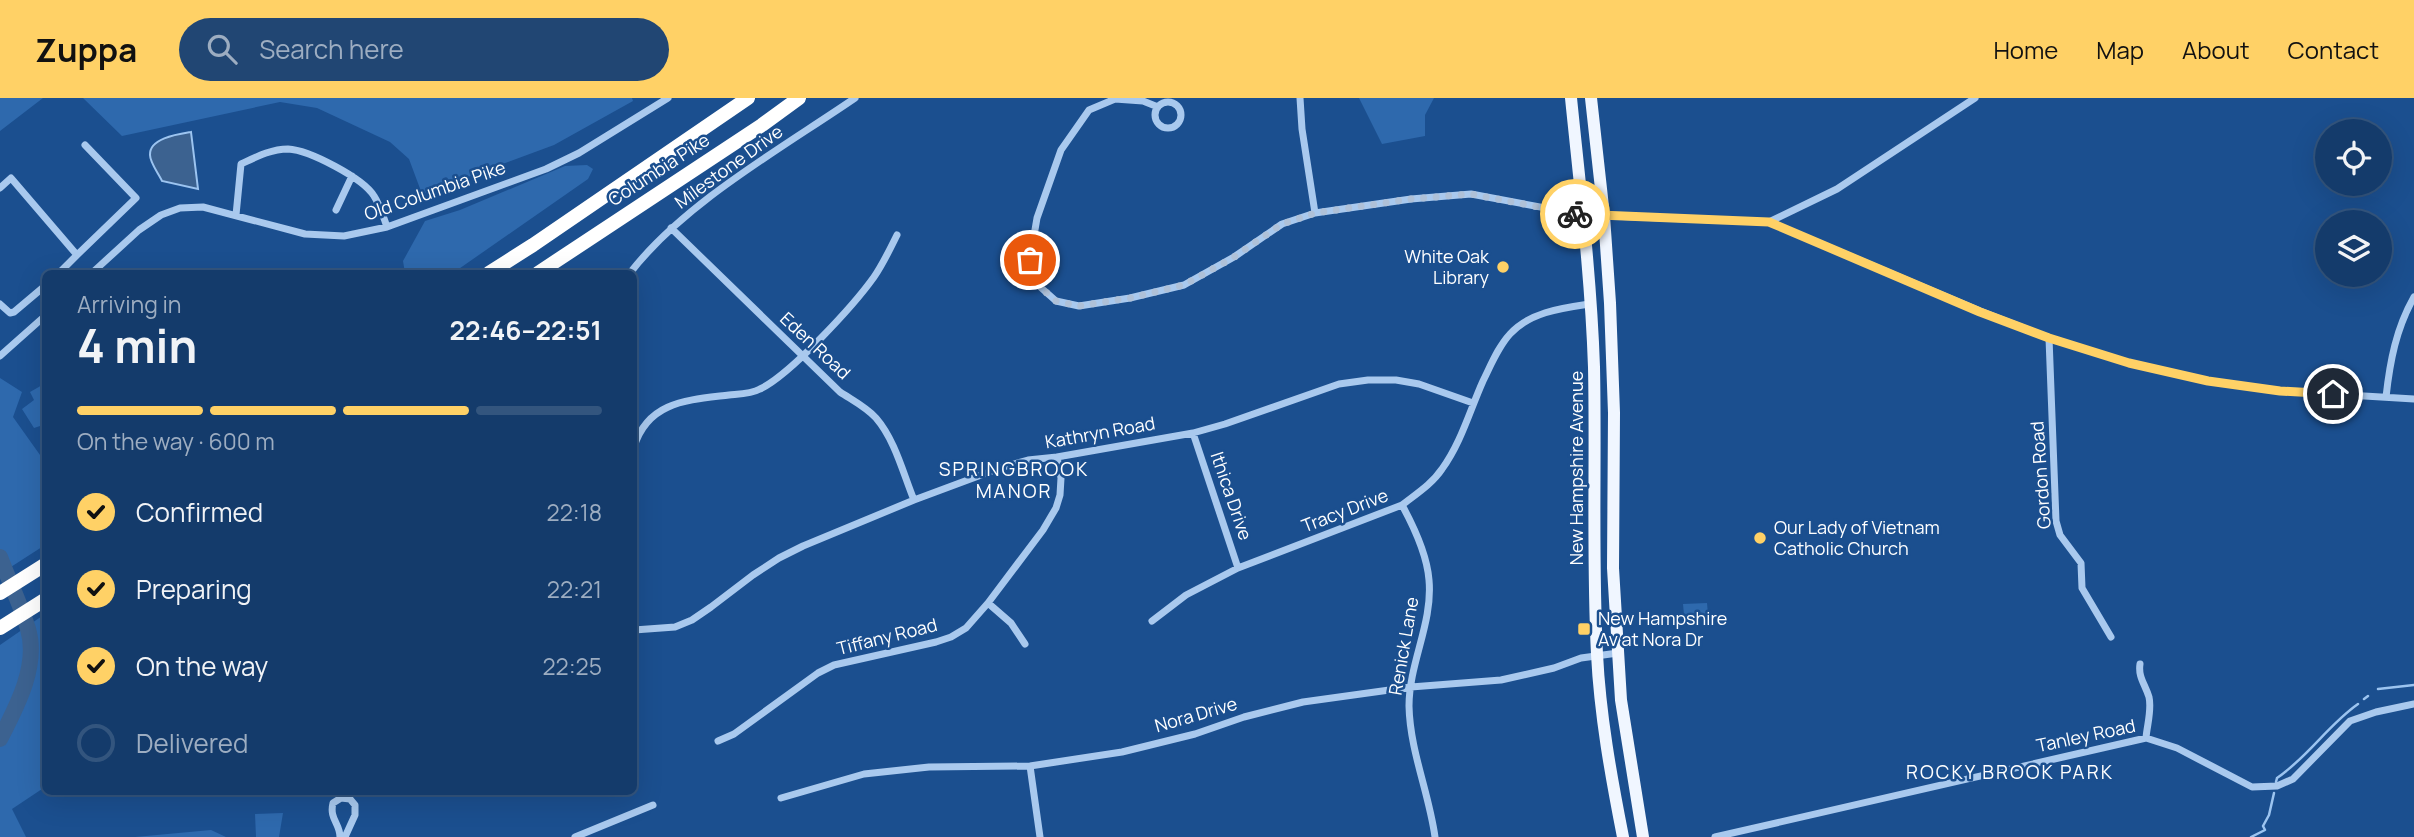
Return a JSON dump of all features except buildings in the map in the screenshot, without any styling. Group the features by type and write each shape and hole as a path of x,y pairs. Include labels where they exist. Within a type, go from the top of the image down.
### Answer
{"highway":[{"name":"Columbia Pike","path":"542,270 793,100"},
{"name":"Columbia Pike","path":"493,270 742,101"},
{"path":"0,593 42,567"},
{"path":"0,628 42,602"}],"main road":[{"name":"New Hampshire Avenue","path":"1571,98 1583,215 1595,426 1597,655 1607,748 1623,837"},
{"name":"New Hampshire Avenue","path":"1591,98 1610,303 1614,426 1613,568 1618,653 1625,735 1643,837"},
{"path":"1595,426 1614,426"}],"street":[{"name":"Old Columbia Pike","path":"95,270 139,230 161,215 180,208 203,207 305,234 324,236 362,233 387,227 545,169 579,153 668,98"},
{"name":"Milestone Drive","path":"632,270 671,229 733,181 855,98"},
{"path":"1300,98 1315,213"},
{"path":"1769,222 1837,190 1975,98"},
{"path":"1158,107 1143,101 1115,99 1090,110 1061,150 1037,218 1030,260 1038,285 1056,301 1079,306 1130,298 1184,285 1234,257 1282,224 1315,213 1411,199 1471,194 1583,215 1769,222 1980,312 2049,338 2129,363 2208,381 2280,391 2414,400"},
{"path":"61,270 136,198 85,145"},
{"path":"236,215 241,164 262,153 289,149 313,156 352,177 373,194 387,227"},
{"path":"336,210 352,177"},
{"path":"0,188 11,178 77,255"},
{"name":"Eden Road","path":"671,229 839,392 877,419 888,437 914,500"},
{"path":"637,436 647,422 662,409 680,401 759,390 776,380 858,298 875,275 897,235"},
{"path":"0,304 10,313 14,312 42,289"},
{"path":"2386,397 2395,341 2403,317 2414,297"},
{"name":"Tracy Drive","path":"1152,621 1186,595 1238,568 1402,505 1425,488 1441,471 1454,450 1495,355 1510,333 1551,310 1589,304"},
{"path":"0,356 42,319"},
{"name":"Gordon Road","path":"2049,338 2056,521 2060,535 2081,564 2082,588 2111,637"},
{"name":"Kathryn Road","path":"637,630 674,627 692,620 779,558 914,500 1028,460 1193,433 1237,421 1339,384 1368,380 1396,380 1419,384 1473,403"},
{"name":"Ithica Drive","path":"1193,433 1238,568"},
{"name":"Tiffany Road","path":"718,741 734,734 818,673 834,665 951,637 965,628 988,603 1043,530 1056,508 1061,478 1057,457"},
{"name":"Renick Lane","path":"1402,505 1411,522 1429,580 1426,617 1413,668 1409,705 1414,747 1435,837"},
{"path":"988,603 1011,623 1026,644"},
{"name":"Nora Drive","path":"781,798 864,774 929,767 1030,766 1134,749 1303,702 1411,687 1501,680 1597,655 1618,653"},
{"path":"2140,664 2139,674 2149,698 2150,708 2146,738"},
{"name":"Tanley Road","path":"1715,837 2146,738 2177,748 2252,788 2277,786 2293,779 2350,721 2414,704"},
{"path":"1030,766 1040,837"},
{"path":"341,798 350,799 355,805 355,815 343,837 331,812 333,803 341,798"},
{"path":"575,837 653,805"}],"shaded area":[{"path":"0,98 43,98 0,131"},
{"path":"83,98 632,98 633,101 554,145 422,194 409,159 390,142 317,108 280,102 122,136"},
{"path":"1359,98 1434,98 1425,115 1425,136 1382,144"},
{"path":"191,132 198,189 162,181 150,158 151,149 159,141"},
{"path":"587,165 593,169 588,179 457,270 404,270 403,261 425,221 460,210 565,166"},
{"path":"0,378 22,392 13,417 42,458 42,547 0,574"},
{"path":"42,385 42,425 34,428 22,409 34,400 30,392"},
{"path":"1707,603 1708,614 1684,615 1683,604"},
{"path":"42,616 42,789 12,809 26,837 0,837 0,645"},
{"path":"283,813 279,837 256,837 255,814"},
{"path":"211,830 226,837 135,837"}],"waterway":[{"path":"0,557 25,620 31,643 31,657 24,686 0,739"},
{"path":"2378,689 2414,685"},
{"path":"2364,699 2368,696"},
{"path":"2276,782 2277,778 2299,761 2337,721 2358,704"},
{"path":"2251,837 2265,830 2263,826 2269,815 2274,793"}],"way so far":[{"path":"1030,260 1038,285 1056,301 1079,306 1130,298 1184,285 1234,257 1282,224 1315,213 1411,199 1471,194 1575,214"}],"place":[{"name":"White Oak Library","path":"1503,267"},
{"name":"Our Lady of Vietnam Catholic Church","path":"1760,538"},
{"name":"New Hampshire Av at Nora Dr","path":"1584,629"}],"district":[{"name":"SPRINGBROOK MANOR","path":"1014,480"},
{"name":"ROCKY BROOK PARK","path":"2010,772"}],"route":[{"path":"1575,214 1769,222 1980,312 2049,338 2129,363 2208,381 2280,391 2333,394"}]}
